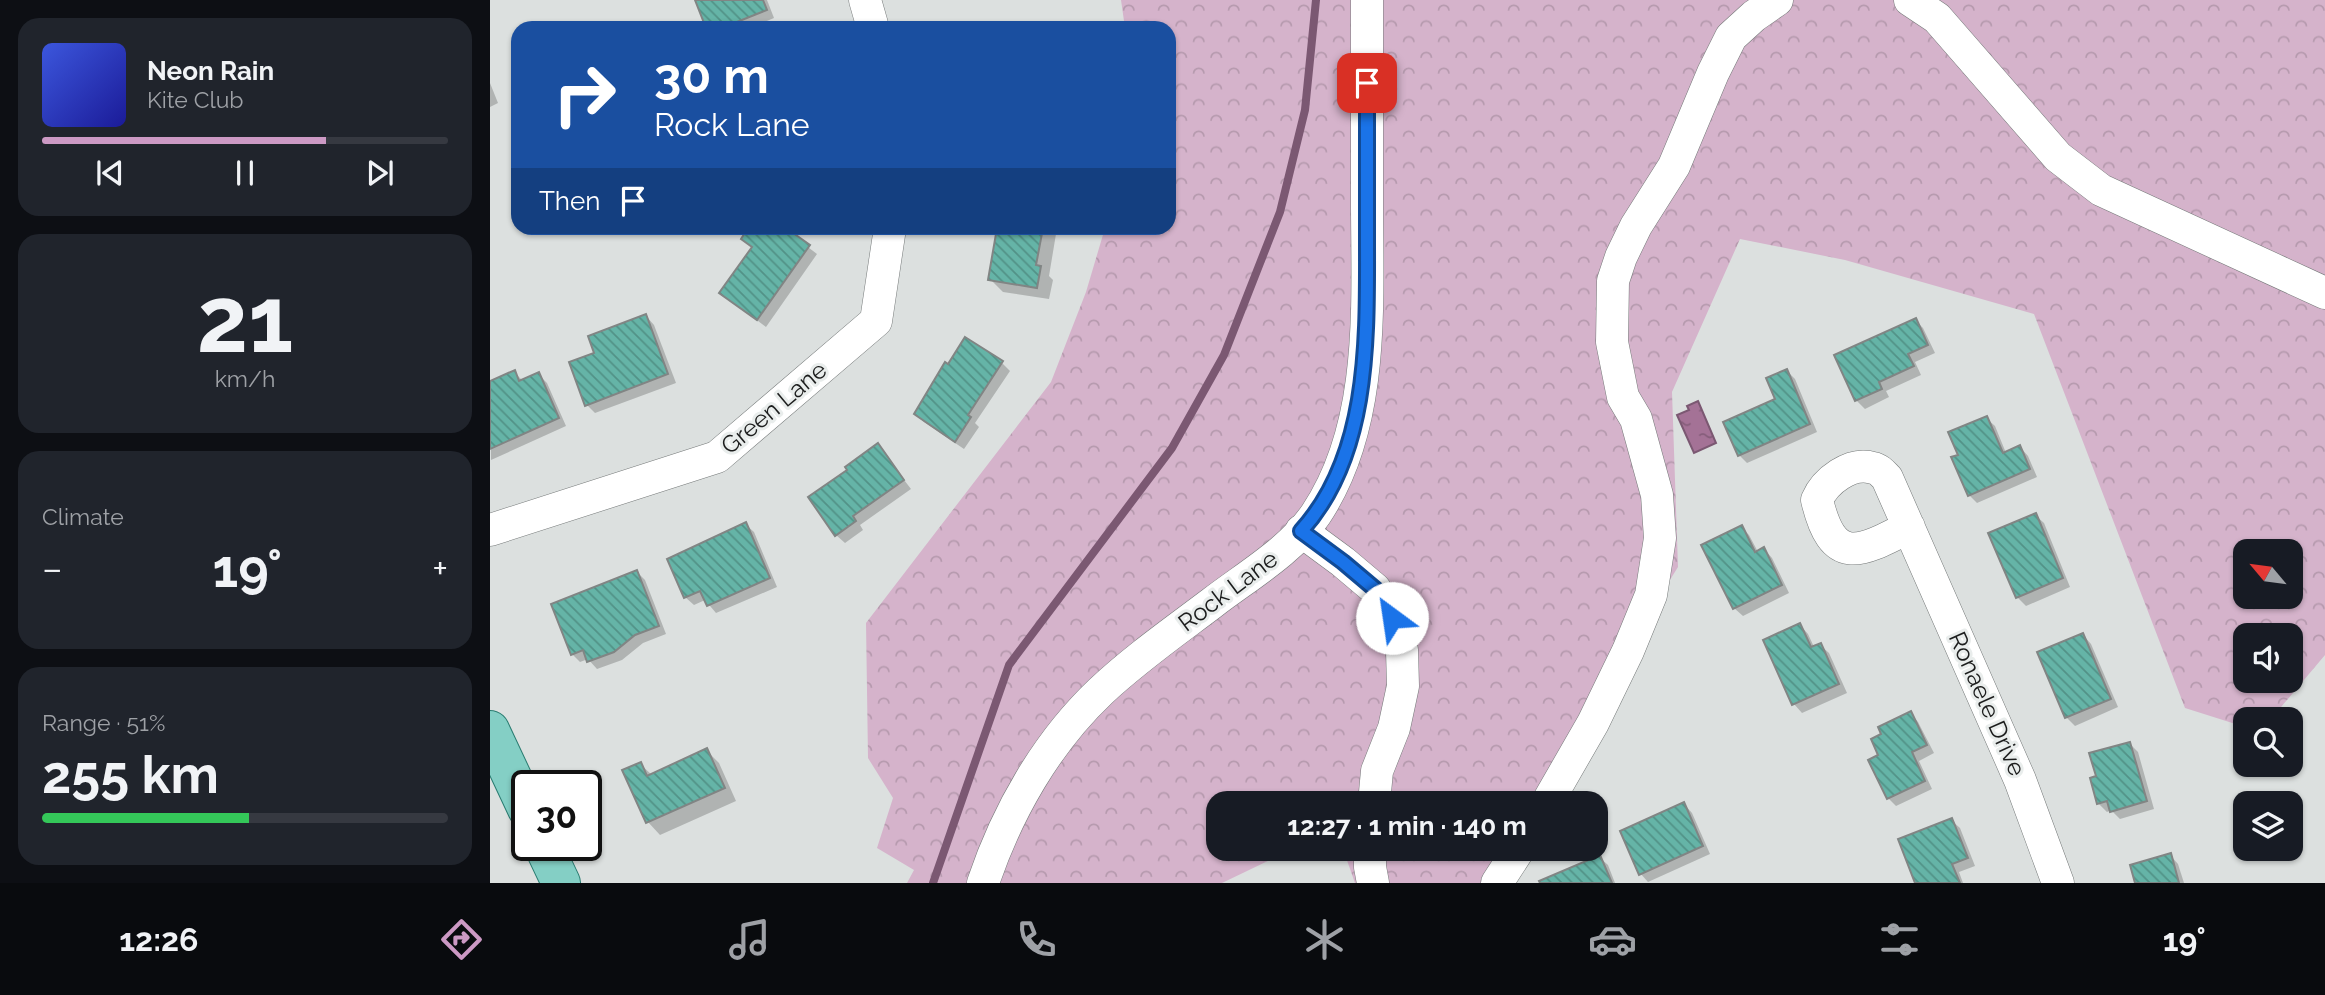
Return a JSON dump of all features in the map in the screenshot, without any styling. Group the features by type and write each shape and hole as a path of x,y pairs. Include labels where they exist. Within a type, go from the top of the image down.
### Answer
{"main road":[{"path":"490,730 511,775"},
{"path":"551,861 561,883"}],"street":[{"path":"865,0 871,21"},
{"name":"Rock Lane","path":"983,883 996,846 1039,765 1100,692 1289,545 1315,516 1337,475 1351,432 1360,390 1367,303 1367,0"},
{"path":"1554,791 1594,723 1628,651 1651,595 1660,538 1657,495 1636,419 1623,397 1612,341 1613,281 1620,257 1636,226 1674,166 1731,37 1777,0"},
{"path":"1910,0 1937,18 2058,157 2101,190 2325,293"},
{"name":"Green Lane","path":"490,530 717,457 876,321 889,235"},
{"name":"Ronaele Drive","path":"1909,527 2020,780 2058,883"},
{"path":"1301,531 1375,589 1392,618 1402,650 1403,686 1394,728 1377,771 1375,791"},
{"path":"1370,861 1373,883"},
{"path":"1497,883 1511,861"}],"green space":[{"path":"1121,0 2325,0 2325,655 2303,681 2303,623 2233,623 2233,693 2293,693 2281,707 2233,707 2233,723 2185,708 2034,314 1845,260 1740,239 1672,392 1678,567 1607,681 1544,791 1206,791 1206,861 1268,861 1222,883 907,883 914,870 877,848 893,798 868,758 866,623 1051,382 1086,292 1103,235 1176,235 1176,21 1124,21"},
{"path":"1347,861 1503,861 1487,883 1355,883"}],"water":[{"path":"1698,401 1716,443 1694,453 1677,415 1689,410 1687,406"}],"building":[{"path":"695,0 763,0 767,10 740,21 703,21"},
{"path":"744,235 796,235 810,245 757,320 719,293 752,247 741,239"},
{"path":"996,235 1042,235 1036,265 1041,266 1037,288 988,280"},
{"path":"646,314 668,374 585,406 569,362 594,353 588,336"},
{"path":"1916,318 1928,345 1908,354 1914,366 1879,382 1882,389 1855,401 1834,355"},
{"path":"965,337 1003,361 968,415 971,417 955,442 914,414 945,362 948,364"},
{"path":"1787,369 1810,424 1738,456 1723,422 1775,399 1766,378"},
{"path":"515,370 519,381 539,372 559,418 490,449 490,381"},
{"path":"1987,416 2003,453 2020,445 2030,469 1968,496 1951,457 1958,455 1948,432"},
{"path":"878,443 904,480 853,516 856,521 835,536 808,497 847,470 845,467"},
{"path":"2036,513 2063,578 2016,598 1988,533"},
{"path":"746,522 770,578 707,606 700,591 684,598 667,559"},
{"path":"1742,525 1755,552 1764,547 1782,585 1733,609 1701,545"},
{"path":"637,570 659,626 635,635 614,652 587,662 583,650 571,655 551,604"},
{"path":"1800,623 1811,647 1821,643 1839,684 1792,705 1763,640"},
{"path":"2083,633 2111,699 2065,718 2037,652"},
{"path":"1911,711 1927,745 1912,752 1925,781 1887,799 1868,760 1878,755 1871,739 1881,734 1878,727"},
{"path":"2130,742 2147,801 2110,812 2107,801 2097,804 2090,778 2096,776 2089,753"},
{"path":"707,748 725,788 646,823 622,770 641,762 647,776"},
{"path":"1684,802 1703,846 1639,875 1620,831"},
{"path":"1952,818 1968,858 1952,864 1960,883 1915,883 1898,839"},
{"path":"2171,853 2179,883 2135,883 2130,865"},
{"path":"1586,861 1603,861 1612,883 1540,883 1539,881"}],"waterway":[{"path":"933,883 1009,665 1172,448 1224,355 1280,212 1305,110 1316,0"}],"route":[{"path":"1367,83 1367,303 1360,390 1351,432 1337,475 1315,516 1301,531 1375,589 1392,618"}]}
